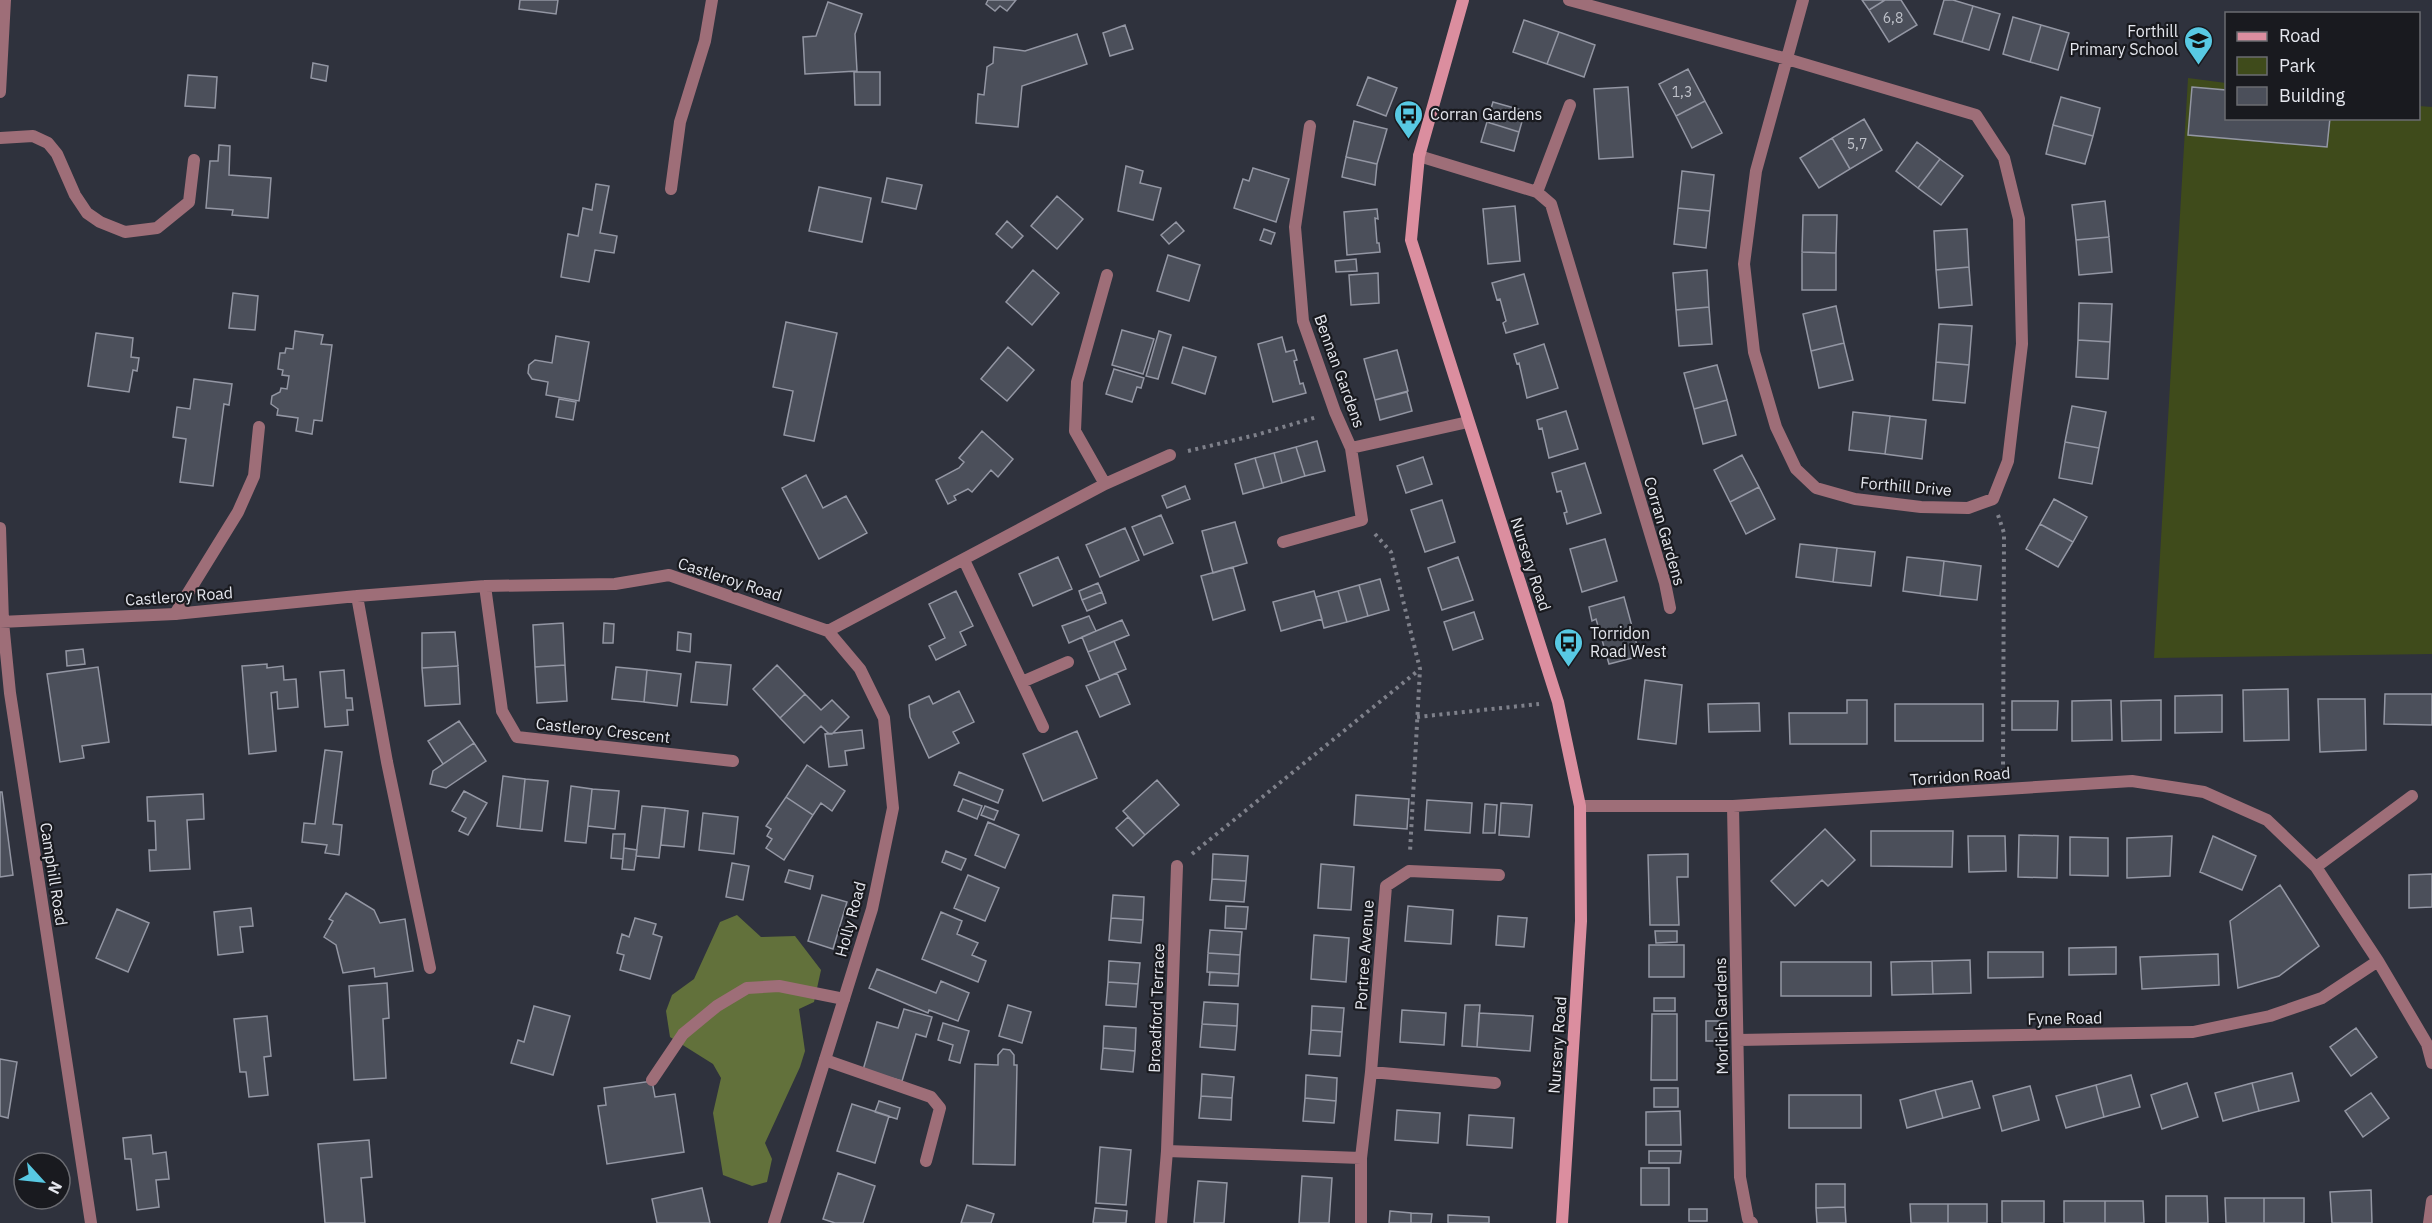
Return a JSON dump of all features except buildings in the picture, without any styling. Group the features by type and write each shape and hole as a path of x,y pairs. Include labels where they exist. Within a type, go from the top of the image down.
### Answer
{"street":[{"path":"0,92 5,0"},
{"path":"670,189 680,122 705,41 712,0"},
{"name":"Nursery Road","path":"1463,0 1419,156 1411,240 1558,702 1580,806 1581,921 1562,1223"},
{"path":"1569,0 1787,59 1976,115 2004,158 2019,219 2022,344 2008,461 1993,499"},
{"name":"Forthill Drive","path":"1803,0 1756,171 1744,264 1754,352 1776,427 1796,469 1815,488 1855,499 1921,507 1968,508 1993,499"},
{"path":"1419,156 1537,192 1569,105"},
{"name":"Bennan Gardens","path":"1310,126 1295,227 1303,321 1335,412 1351,448 1362,520"},
{"path":"0,138 33,136 48,143 57,154 75,195 87,213 100,222 125,232 157,228 189,202 194,160"},
{"name":"Corran Gardens","path":"1537,192 1551,204 1665,584 1670,608"},
{"path":"1105,484 1074,431 1077,382 1107,275"},
{"name":"Bennan Gardens","path":"1351,448 1468,422"},
{"path":"175,614 238,512 254,476 259,427"},
{"path":"828,631 1105,484 1170,455"},
{"path":"1282,542 1362,520"},
{"name":"Camphill Road","path":"0,528 5,697 91,1223"},
{"path":"964,560 1043,727"},
{"name":"Castleroy Road","path":"1,622 175,614 485,586 615,584 669,575 828,631"},
{"name":"Castleroy Crescent","path":"485,586 502,711 517,737 733,761"},
{"path":"357,596 387,762 430,968"},
{"name":"Holly Road","path":"774,1223 872,909 893,808 884,718 860,669 828,631"},
{"path":"1022,682 1068,662"},
{"name":"Torridon Road","path":"1580,806 1733,806 2132,781 2204,792 2267,820 2316,867 2378,961 2427,1044 2432,1063"},
{"path":"2316,867 2412,796"},
{"name":"Morlich Gardens","path":"1733,806 1740,1177 1748,1219 1752,1223"},
{"name":"Broadford Terrace","path":"1161,1223 1167,1151 1177,866"},
{"path":"1409,871 1499,875"},
{"name":"Portree Avenue","path":"1360,1223 1361,1158 1371,1072 1386,886 1409,871"},
{"name":"Fyne Road","path":"1738,1040 2193,1032 2270,1016 2322,998 2378,961"},
{"path":"652,1080 683,1034 717,1006 747,988 779,986 844,999"},
{"path":"825,1060 931,1096 940,1108 940,1115 927,1161"},
{"path":"1371,1072 1496,1083"},
{"path":"1167,1151 1361,1158"},
{"path":"2429,1223 2432,1201"}],"path":[{"path":"1170,455 1256,435 1335,412"},
{"path":"1993,499 2004,532 2003,789"},
{"path":"1362,520 1391,552 1420,669 1409,871"},
{"path":"1177,866 1420,669"},
{"path":"1417,717 1558,702"}],"green space":[{"path":"2188,78 2225,83 2225,120 2420,120 2420,106 2432,107 2432,654 2154,658"},
{"path":"737,915 761,937 795,936 821,970 814,1002 799,1009 805,1051 765,1143 772,1159 767,1182 752,1186 723,1175 713,1113 721,1078 713,1064 670,1037 666,1011 672,995 694,979 720,922"}],"place":[{"name":"Forthill Primary School","path":"2199,66"},
{"name":"Corran Gardens","path":"1409,140"},
{"name":"Torridon Road West","path":"1569,668"}]}
